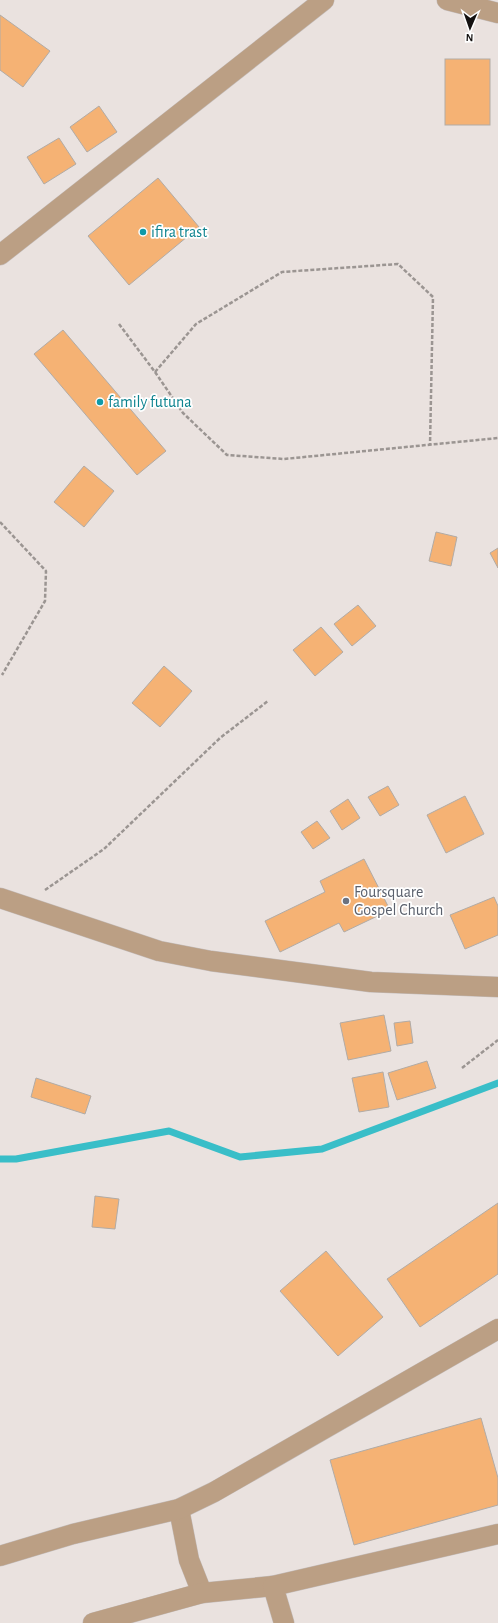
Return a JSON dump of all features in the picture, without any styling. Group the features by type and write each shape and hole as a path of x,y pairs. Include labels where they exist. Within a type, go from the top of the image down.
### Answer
{"street":[{"path":"0,255 324,0"},
{"path":"447,0 498,12"},
{"path":"0,898 159,951 210,961 371,982 498,987"},
{"path":"0,1556 73,1534 178,1508 214,1492 498,1329"},
{"path":"178,1508 189,1560 202,1593"},
{"path":"93,1623 202,1593 273,1586 498,1534"},
{"path":"273,1586 284,1623"}],"path":[{"path":"155,372 196,324 282,272 398,264 433,296 430,445"},
{"path":"119,324 155,372 183,413 227,455 284,459 498,438"},
{"path":"0,522 46,571 45,601 2,675"},
{"path":"22,906 104,849 220,738 268,701"},
{"path":"462,1068 498,1040"}],"building":[{"path":"0,15 50,51 23,87 0,70"},
{"path":"445,59 490,59 490,125 445,125"},
{"path":"99,106 117,132 87,152 70,127"},
{"path":"59,138 76,164 44,184 27,157"},
{"name":"ifira trast","path":"158,178 199,227 129,285 88,236"},
{"name":"family futuna","path":"63,330 166,451 137,475 34,354"},
{"path":"84,466 114,491 84,527 54,502"},
{"path":"436,532 457,537 451,566 429,561"},
{"path":"498,548 498,568 490,553"},
{"path":"358,605 376,626 352,646 334,624"},
{"path":"321,627 343,652 315,676 293,650"},
{"path":"164,666 192,691 160,727 132,703"},
{"path":"388,786 399,805 380,816 368,797"},
{"path":"465,796 484,834 446,853 427,815"},
{"path":"348,799 360,818 342,830 330,811"},
{"path":"317,821 330,838 313,849 301,832"},
{"name":"Foursquare Gospel Church","path":"364,859 390,910 344,932 339,923 280,952 265,921 325,892 320,881"},
{"path":"494,897 498,906 498,935 465,949 450,915"},
{"path":"384,1015 391,1051 348,1060 340,1023"},
{"path":"410,1021 413,1043 397,1046 394,1023"},
{"path":"427,1061 436,1088 397,1100 388,1073"},
{"path":"383,1072 389,1107 359,1112 352,1078"},
{"path":"36,1078 91,1096 85,1114 31,1097"},
{"path":"95,1196 119,1199 115,1229 92,1227"},
{"path":"498,1203 498,1274 420,1327 387,1279"},
{"path":"326,1251 383,1317 338,1356 280,1291"},
{"path":"481,1418 498,1478 498,1505 354,1545 330,1460"}],"waterway":[{"path":"0,1159 16,1159 169,1131 240,1157 322,1149 498,1083"}],"place":[{"name":"ifira trast","path":"143,232"},
{"name":"family futuna","path":"100,402"},
{"name":"Foursquare Gospel Church","path":"346,901"}]}
